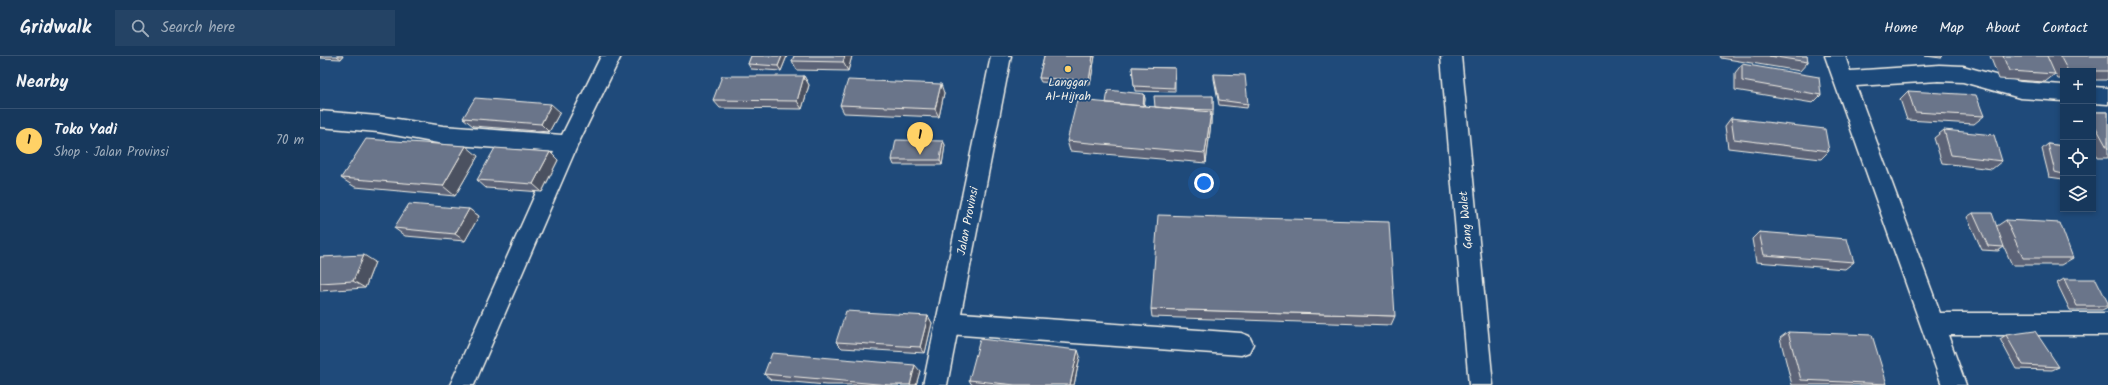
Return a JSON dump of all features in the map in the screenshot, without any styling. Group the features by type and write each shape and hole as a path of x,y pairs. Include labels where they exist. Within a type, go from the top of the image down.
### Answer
{"street":[{"path":"462,385 568,144 611,56"},
{"name":"Jalan Provinsi","path":"935,385 1001,56"},
{"name":"Gang Walet","path":"1451,56 1481,385"},
{"path":"1835,56 1954,385"},
{"path":"1843,79 1939,73 1963,74 2020,90 2060,93"},
{"path":"2096,96 2108,96"},
{"path":"320,119 378,124 411,131 437,134 568,144"},
{"path":"948,323 1241,344"},
{"path":"1932,324 2108,324"}],"building":[{"path":"751,56 782,56 778,66 748,64"},
{"path":"794,56 845,56 843,62 792,61"},
{"name":"Langgar Al-Hijrah","path":"1044,56 1093,56 1089,80 1039,78"},
{"path":"1769,56 1807,56 1808,62"},
{"path":"2003,56 2047,56 2055,74 2009,71"},
{"path":"2060,56 2108,56 2108,71 2096,71 2096,68 2066,68"},
{"path":"1742,64 1819,77 1821,95 1742,81"},
{"path":"1132,67 1175,68 1174,88 1134,86"},
{"path":"1214,74 1245,75 1248,104 1219,100"},
{"path":"722,76 804,76 797,101 713,100"},
{"path":"848,80 941,84 935,109 840,105"},
{"path":"1108,90 1144,94 1143,106 1106,103"},
{"path":"1908,91 1976,95 1984,116 1915,112"},
{"path":"1154,96 1213,96 1213,110 1155,107"},
{"path":"475,98 551,104 541,124 463,118"},
{"path":"1077,100 1211,112 1205,153 1067,141"},
{"path":"2096,112 2108,112 2108,149 2096,127"},
{"path":"1731,118 1825,129 1829,151 1734,139"},
{"path":"1944,130 1994,135 2002,161 1951,155"},
{"path":"366,139 466,146 443,186 341,178"},
{"path":"896,140 943,141 940,160 892,160"},
{"path":"2048,144 2060,146 2060,173 2055,172"},
{"path":"495,148 550,152 533,184 477,180"},
{"path":"409,204 469,209 455,234 394,228"},
{"path":"1973,213 1992,213 2004,247 1988,246"},
{"path":"1158,215 1389,222 1395,316 1151,309"},
{"path":"2006,220 2060,223 2073,258 2023,258"},
{"path":"1759,232 1847,239 1854,262 1764,255"},
{"path":"364,255 353,281 320,283 320,257"},
{"path":"2064,279 2096,279 2108,303 2108,306 2077,306"},
{"path":"846,311 928,316 920,347 836,342"},
{"path":"2035,331 2059,367 2023,365 2006,335"},
{"path":"1788,332 1872,335 1887,384 1801,380"},
{"path":"980,339 1078,350 1070,385 1015,385 969,380"},
{"path":"772,353 915,365 910,385 889,385 764,374"}],"place":[{"name":"Langgar Al-Hijrah","path":"1068,69"},
{"name":"Toko Yadi","path":"920,155"}]}
